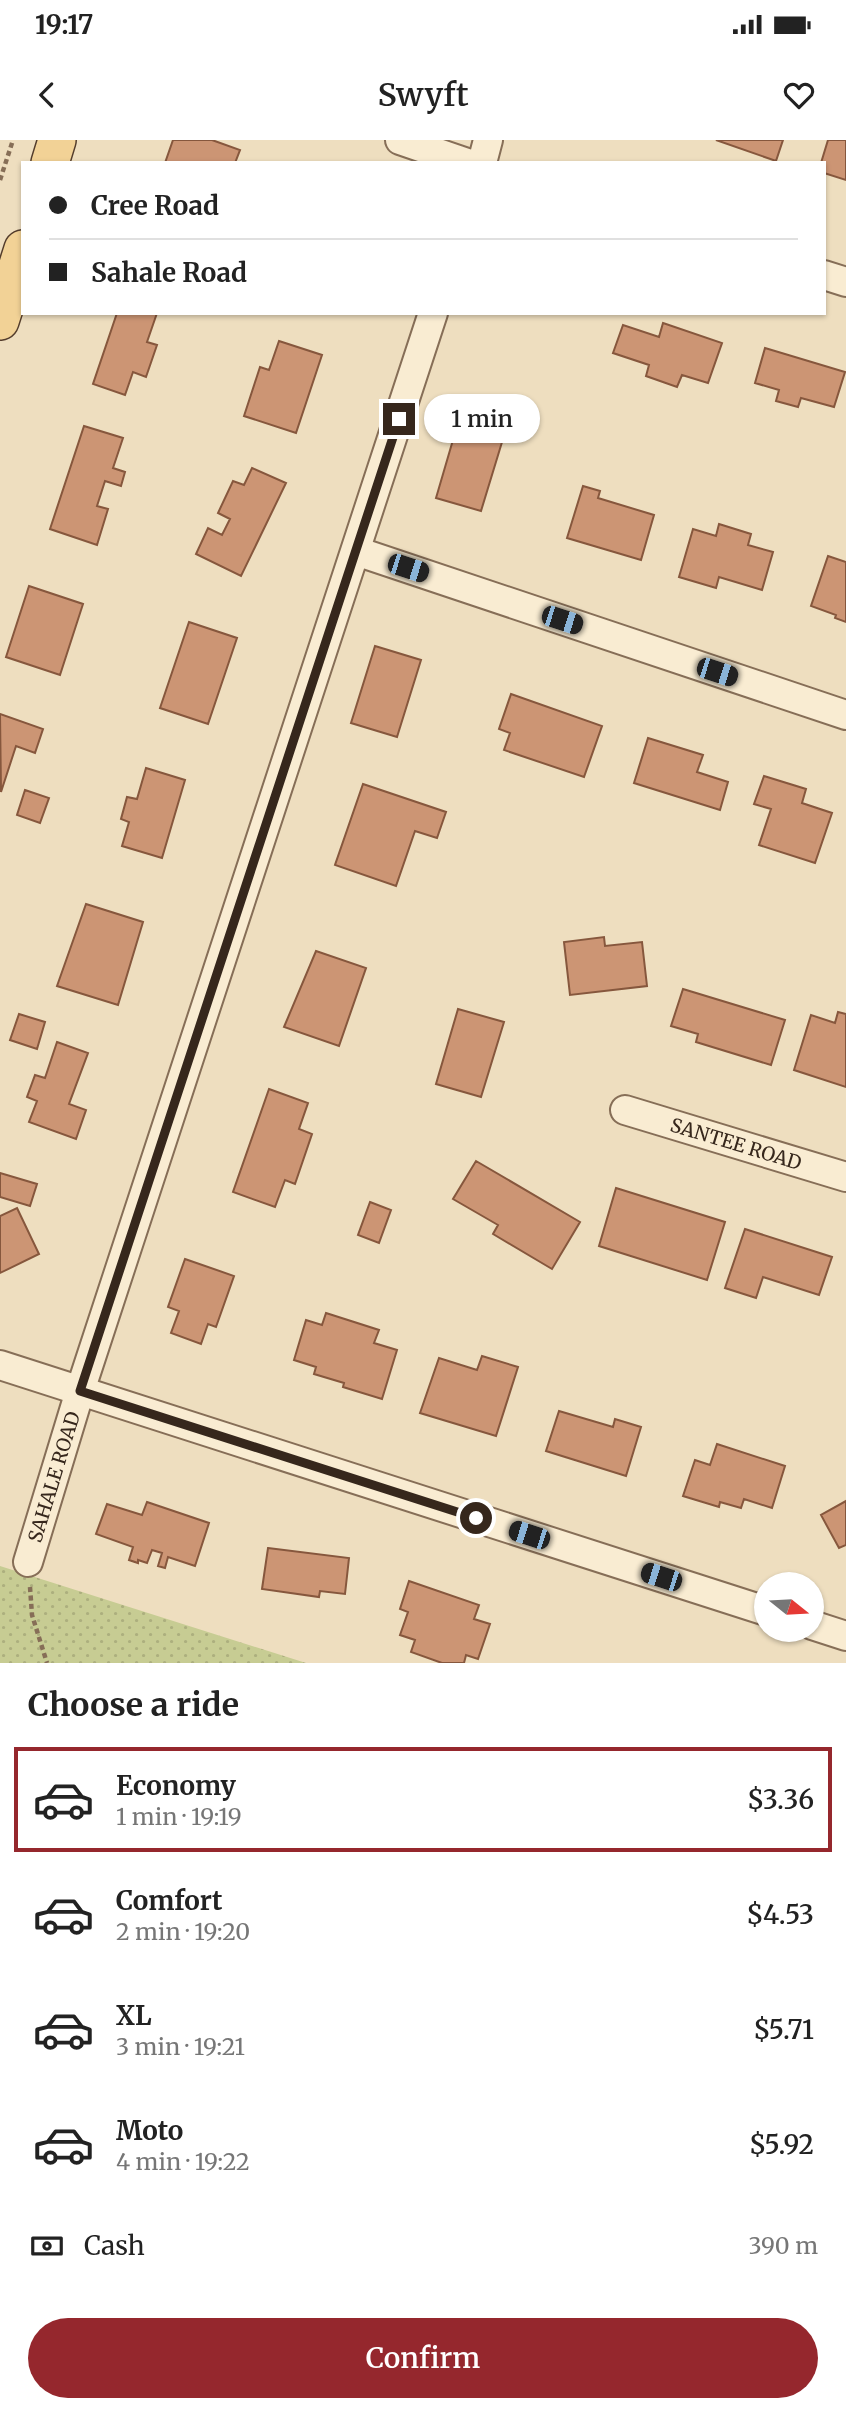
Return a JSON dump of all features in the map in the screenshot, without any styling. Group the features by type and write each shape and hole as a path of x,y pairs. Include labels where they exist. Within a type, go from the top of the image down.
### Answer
{"main road":[{"path":"51,161 58,140"},
{"path":"0,321 21,255"}],"street":[{"path":"400,140 461,161"},
{"path":"483,161 488,140"},
{"path":"826,276 846,282"},
{"name":"SAHALE ROAD","path":"28,1562 80,1391 432,315"},
{"path":"356,551 846,715"},
{"name":"SANTEE ROAD","path":"625,1110 846,1177"},
{"path":"0,1365 754,1607"},
{"path":"824,1629 846,1636"}],"path":[{"path":"0,180 13,140"},
{"path":"28,1562 32,1615 47,1663"}],"green space":[{"path":"0,1566 306,1663 0,1663"}],"building":[{"path":"173,140 212,140 240,150 236,161 166,161"},
{"path":"716,140 783,140 776,161"},
{"path":"828,140 846,140 846,180 826,174 826,161 822,161"},
{"path":"116,315 156,315 147,342 157,345 146,377 133,372 125,395 93,384"},
{"path":"663,323 722,343 708,383 682,375 677,387 646,376 649,365 613,353 623,325 659,337"},
{"path":"279,341 322,355 296,433 244,416 260,367 269,370"},
{"path":"765,348 845,372 834,407 801,398 798,407 776,401 779,390 755,383"},
{"path":"460,416 506,429 481,511 436,498"},
{"path":"84,426 123,438 113,468 125,472 121,486 105,481 97,506 108,509 97,545 50,529"},
{"path":"252,468 286,483 241,576 196,554 208,528 222,535 230,519 218,513 233,481 244,485"},
{"path":"583,486 600,491 598,498 654,515 641,560 567,538"},
{"path":"719,524 751,534 748,545 773,552 762,590 719,577 716,588 679,577 693,529 716,536"},
{"path":"828,556 846,562 846,622 835,618 836,615 811,606"},
{"path":"29,586 83,604 60,675 6,657"},
{"path":"189,622 237,638 208,724 160,708"},
{"path":"375,646 421,660 397,737 351,723"},
{"path":"511,694 602,726 584,777 504,750 510,733 499,729"},
{"path":"0,714 43,729 35,753 16,746 1,792"},
{"path":"648,738 703,755 697,772 728,782 720,810 634,783"},
{"path":"146,768 185,780 162,858 122,846 129,822 121,819 127,797 137,799"},
{"path":"764,776 806,789 802,803 832,813 815,863 759,845 771,809 754,804"},
{"path":"363,784 446,812 437,838 415,831 396,886 335,865"},
{"path":"25,790 49,798 40,823 17,815"},
{"path":"86,904 143,922 118,1005 57,986"},
{"path":"604,937 605,946 642,942 647,986 570,995 564,942"},
{"path":"316,951 366,968 339,1046 284,1027"},
{"path":"683,989 785,1020 771,1065 696,1042 698,1034 671,1026"},
{"path":"458,1009 504,1022 481,1097 436,1084"},
{"path":"838,1012 846,1014 846,1087 794,1070 811,1015 835,1023"},
{"path":"19,1014 45,1022 37,1049 10,1040"},
{"path":"57,1042 88,1053 69,1104 86,1110 76,1139 29,1122 37,1101 27,1097 35,1075 45,1078"},
{"path":"269,1089 308,1103 299,1129 312,1134 295,1184 285,1180 275,1207 233,1192"},
{"path":"476,1161 580,1222 552,1269 493,1234 498,1225 453,1199"},
{"path":"0,1173 37,1184 30,1206 0,1197"},
{"path":"616,1188 725,1222 707,1280 599,1246"},
{"path":"370,1202 391,1210 379,1243 358,1235"},
{"path":"17,1208 39,1254 0,1273 0,1216"},
{"path":"745,1229 832,1257 819,1295 763,1277 756,1298 725,1288"},
{"path":"185,1259 234,1276 216,1327 208,1324 201,1344 171,1333 179,1311 168,1307"},
{"path":"326,1313 379,1330 374,1343 397,1350 382,1399 343,1387 344,1383 314,1374 316,1367 294,1360 306,1320 322,1325"},
{"path":"482,1356 518,1367 496,1436 420,1413 439,1358 477,1370"},
{"path":"559,1411 613,1427 615,1419 641,1427 626,1476 546,1451"},
{"path":"717,1444 785,1466 772,1508 744,1499 741,1508 720,1502 719,1507 683,1496 695,1460 710,1465"},
{"path":"846,1501 846,1545 839,1548 821,1515"},
{"path":"147,1502 209,1523 195,1566 168,1557 165,1568 158,1566 162,1553 152,1550 147,1563 138,1560 138,1563 129,1560 133,1547 96,1534 107,1504 142,1515"},
{"path":"268,1548 349,1558 345,1594 320,1591 319,1597 262,1589"},
{"path":"409,1581 479,1605 474,1619 490,1624 478,1659 466,1655 464,1663 442,1663 411,1652 415,1640 400,1635 408,1612 400,1609"}],"route":[{"path":"399,419 80,1391 476,1518"}]}
